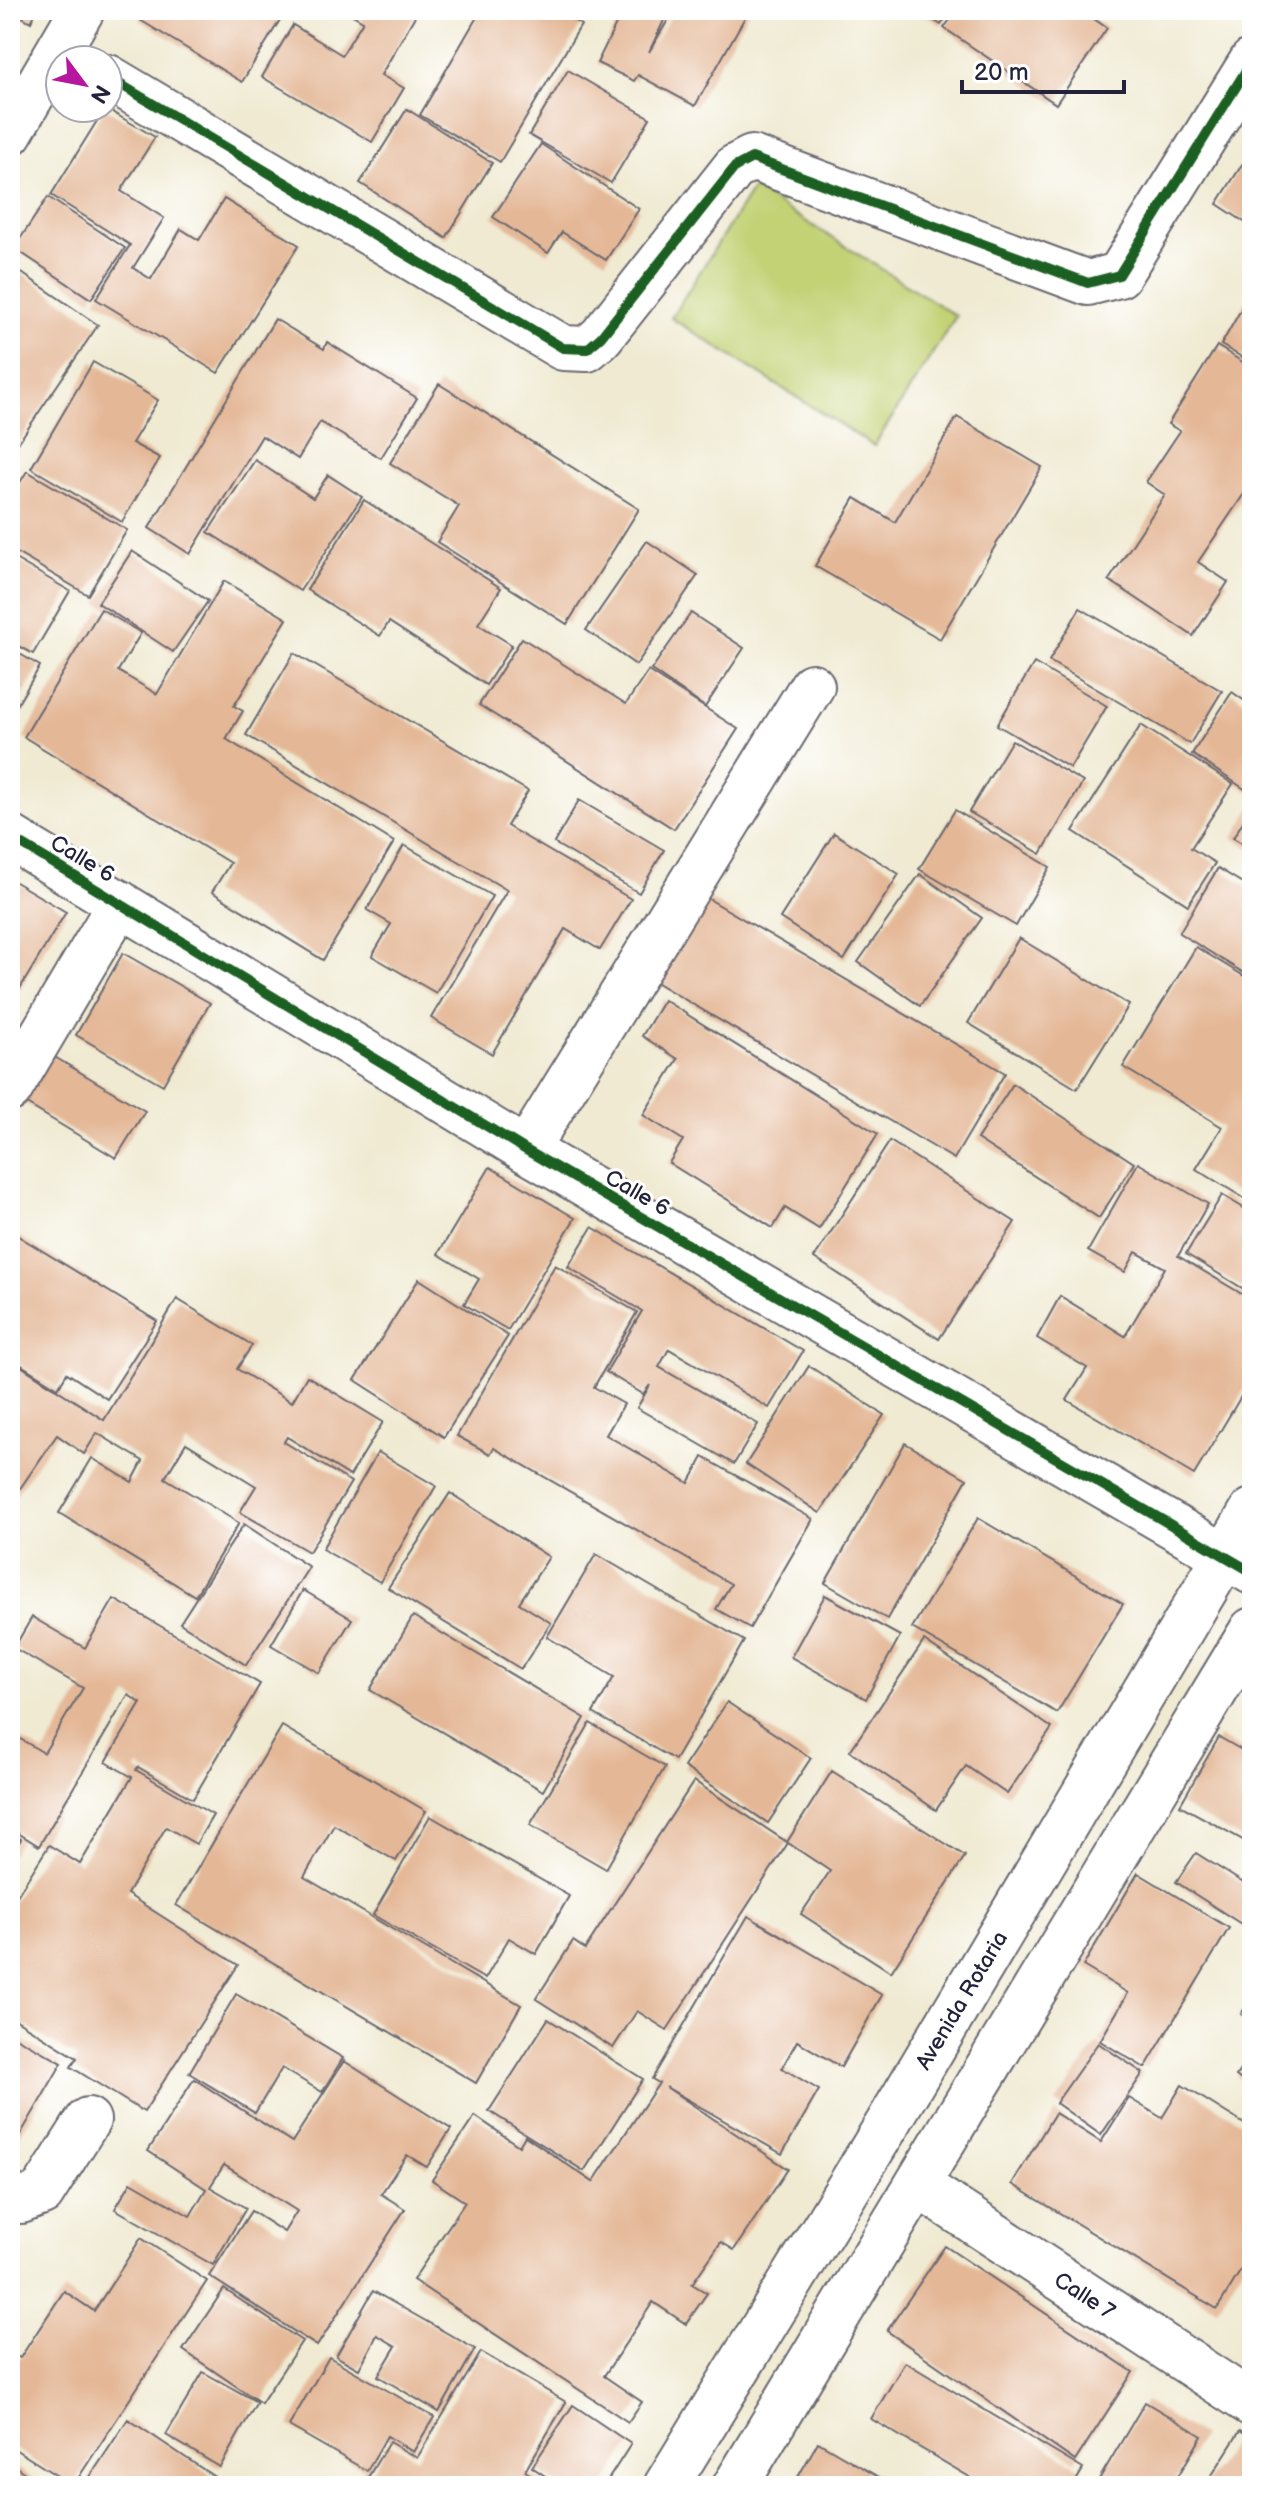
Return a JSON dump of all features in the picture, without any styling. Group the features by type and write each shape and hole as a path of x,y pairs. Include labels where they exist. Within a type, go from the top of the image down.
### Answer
{"street":[{"path":"72,44 82,10"},
{"path":"124,87 563,348 587,349 601,337 735,167 752,158 1088,283 1119,275 1252,61"},
{"path":"10,133 21,88 44,72"},
{"path":"526,1150 812,686"},
{"name":"Calle 6","path":"10,837 526,1150 1238,1564"},
{"path":"10,1089 120,903"},
{"name":"Avenida Rotaria","path":"666,2486 887,2125 1238,1564 1252,1511"},
{"path":"735,2486 1252,1630"},
{"path":"10,2195 21,2201 42,2193 88,2120"},
{"name":"Calle 7","path":"918,2185 1252,2404"}],"green space":[{"path":"753,188 956,316 874,446 671,318"}],"building":[{"path":"10,10 37,10 31,22"},
{"path":"146,10 286,10 242,82 140,20"},
{"path":"344,10 405,10 415,16 381,75 404,88 372,142 262,77 293,25 342,55 363,21"},
{"path":"481,10 556,10 581,25 500,162 420,115"},
{"path":"623,10 669,10 649,52 674,10 749,10 695,106 638,75 634,81 597,63"},
{"path":"917,10 951,10 941,25"},
{"path":"957,10 1081,10 1107,28 1056,104 944,28"},
{"path":"568,70 650,118 611,183 529,135"},
{"path":"407,109 492,163 446,238 360,183"},
{"path":"124,119 155,137 121,191 164,218 133,268 151,279 181,229 199,240 224,199 299,245 218,373 96,299 130,245 51,195 95,124 124,124"},
{"path":"541,144 639,209 606,260 562,232 548,253 493,217"},
{"path":"1252,149 1252,227 1217,204"},
{"path":"48,197 125,248 91,299 14,248"},
{"path":"10,265 98,325 10,455"},
{"path":"1252,290 1252,363 1221,345"},
{"path":"275,319 324,349 327,342 417,398 381,458 320,422 298,459 262,436 190,554 149,528"},
{"path":"1217,346 1252,368 1252,482 1198,562 1228,582 1193,636 1109,580 1165,495 1146,482 1180,431 1168,424"},
{"path":"93,362 158,400 132,443 160,458 122,522 31,468"},
{"path":"439,384 639,509 567,624 437,542 459,506 390,463"},
{"path":"957,417 1042,467 940,639 815,566 855,498 895,522"},
{"path":"255,460 313,498 328,475 362,497 300,591 208,532"},
{"path":"27,471 127,530 88,595 10,549 10,499"},
{"path":"364,500 501,588 478,624 512,645 486,685 389,622 380,636 307,590"},
{"path":"647,541 698,575 636,665 586,630"},
{"path":"132,551 208,601 173,652 98,603"},
{"path":"10,556 70,591 33,654 10,641"},
{"path":"224,581 287,619 234,706 243,711 226,739 394,842 323,960 212,892 230,863 24,737 101,609 141,633 118,671 157,694"},
{"path":"1080,608 1222,691 1190,744 1049,661"},
{"path":"691,613 744,648 705,707 651,670"},
{"path":"522,638 626,704 648,671 738,729 674,829 479,705"},
{"path":"10,648 40,666 10,717"},
{"path":"294,653 528,791 507,826 631,899 600,950 565,929 492,1054 431,1018 507,890 246,735"},
{"path":"1034,663 1107,706 1070,768 997,725"},
{"path":"1232,692 1252,706 1252,794 1192,754"},
{"path":"1141,725 1233,784 1191,848 1215,863 1188,905 1073,831"},
{"path":"1012,740 1083,782 1041,854 969,812"},
{"path":"579,800 664,850 639,893 554,843"},
{"path":"1252,807 1252,849 1233,838"},
{"path":"955,810 1050,867 1016,926 919,869"},
{"path":"834,833 899,874 844,960 780,918"},
{"path":"404,845 492,896 436,993 372,956 391,924 367,910"},
{"path":"1218,868 1252,889 1252,978 1179,933"},
{"path":"920,874 982,918 920,1006 858,962"},
{"path":"10,879 66,912 10,1005"},
{"path":"702,895 1005,1073 954,1159 652,980"},
{"path":"1019,938 1129,1005 1077,1089 968,1023"},
{"path":"1196,947 1252,981 1252,1203 1196,1169 1222,1127 1123,1067"},
{"path":"123,953 210,1003 163,1085 76,1035"},
{"path":"664,1000 878,1134 819,1229 785,1208 773,1228 669,1163 683,1140 643,1115 678,1059 642,1036"},
{"path":"48,1053 145,1111 116,1158 20,1100"},
{"path":"1013,1084 1134,1163 1099,1218 977,1139"},
{"path":"890,1141 1015,1222 939,1339 814,1258"},
{"path":"1138,1163 1208,1204 1178,1256 1252,1300 1252,1378 1194,1475 1067,1400 1087,1368 1037,1338 1060,1296 1125,1336 1165,1268 1136,1252 1125,1272 1088,1251"},
{"path":"490,1167 575,1218 508,1330 464,1304 479,1279 438,1254"},
{"path":"1222,1195 1252,1213 1252,1294 1186,1254"},
{"path":"592,1227 803,1351 769,1408 669,1349 659,1367 758,1424 734,1464 637,1408 650,1385 643,1394 606,1372 642,1311 568,1267"},
{"path":"10,1231 157,1321 107,1399 67,1373 58,1388 10,1358 10,1336 14,1330 10,1327"},
{"path":"555,1265 637,1312 594,1387 624,1404 606,1435 689,1483 703,1457 813,1519 750,1628 716,1609 731,1584 494,1448 490,1454 457,1436"},
{"path":"419,1279 508,1336 444,1437 355,1380"},
{"path":"177,1299 252,1345 237,1369 292,1402 307,1376 383,1422 350,1476 287,1437 284,1442 351,1482 309,1552 240,1512 256,1486 186,1443 165,1478 239,1523 195,1596 59,1513 92,1458 132,1482 143,1461 97,1433 84,1454 57,1435 10,1503 10,1359 104,1420"},
{"path":"809,1366 884,1415 820,1513 746,1464"},
{"path":"905,1443 967,1479 887,1619 825,1583"},
{"path":"378,1452 436,1486 380,1582 322,1549"},
{"path":"450,1493 549,1557 519,1603 551,1623 521,1669 388,1588"},
{"path":"978,1518 1123,1604 1057,1713 912,1628"},
{"path":"244,1524 309,1567 246,1665 180,1623"},
{"path":"596,1554 744,1641 675,1760 593,1713 614,1677 547,1637"},
{"path":"303,1590 352,1619 319,1673 271,1645"},
{"path":"825,1595 900,1636 866,1699 791,1657"},
{"path":"114,1599 260,1684 193,1799 138,1767 136,1770 213,1815 196,1844 166,1827 127,1894 238,1965 144,2112 71,2067 77,2058 10,2016 10,1907 49,1845 80,1864 132,1777 106,1762 141,1703 128,1695 39,1846 10,1828 10,1733 44,1753 83,1688 14,1648 32,1617 85,1648"},
{"path":"413,1616 585,1718 543,1791 370,1690"},
{"path":"924,1641 1052,1728 1007,1794 966,1766 936,1810 850,1751"},
{"path":"727,1702 811,1758 768,1823 684,1767"},
{"path":"590,1723 665,1767 606,1869 530,1825"},
{"path":"282,1726 426,1811 396,1861 334,1825 304,1877 521,2005 476,2083 176,1905"},
{"path":"1219,1737 1252,1756 1252,1845 1180,1805"},
{"path":"832,1771 965,1856 891,1972 801,1914 830,1871 788,1843 667,2030 637,2011 613,2048 536,1999 573,1941 585,1949 694,1781 787,1842"},
{"path":"430,1816 569,1896 536,1954 509,1938 485,1979 373,1915"},
{"path":"10,1832 21,1839 10,1857"},
{"path":"1196,1853 1245,1884 1252,1874 1252,1931 1176,1882"},
{"path":"1138,1873 1229,1928 1145,2068 1100,2041 1128,1993 1083,1966"},
{"path":"748,1916 882,1995 841,2067 797,2041 782,2068 819,2090 782,2154 666,2087 788,2169 734,2250 721,2242 692,2284 707,2293 686,2324 653,2302 604,2376 642,2402 628,2422 413,2280 465,2202 432,2180 475,2116 519,2146 525,2136 593,2182 659,2083 652,2079"},
{"path":"236,1994 343,2058 322,2092 282,2068 255,2113 189,2073"},
{"path":"1252,1998 1252,2022 1241,2014"},
{"path":"548,2019 643,2079 584,2171 489,2111"},
{"path":"10,2034 62,2063 19,2137 10,2132"},
{"path":"1098,2043 1143,2073 1101,2135 1056,2103"},
{"path":"1252,2052 1252,2088 1236,2076"},
{"path":"344,2061 451,2129 427,2167 407,2155 381,2194 405,2209 317,2346 209,2276 251,2211 284,2232 297,2211 224,2165 210,2187 246,2208 213,2265 115,2209 131,2182 190,2216 206,2189 148,2151 194,2079 292,2142"},
{"path":"1182,2085 1252,2129 1252,2252 1217,2309 1012,2184 1055,2113 1101,2142 1129,2098 1162,2118"},
{"path":"141,2238 207,2281 73,2486 10,2446 10,2352 20,2358 64,2291 94,2311"},
{"path":"945,2246 1133,2372 1075,2461 887,2331"},
{"path":"224,2289 302,2341 261,2403 183,2350"},
{"path":"373,2291 475,2349 439,2412 378,2376 396,2346 377,2335 359,2369 336,2356"},
{"path":"481,2352 566,2402 525,2471 551,2486 379,2486 367,2479 389,2442 417,2458"},
{"path":"329,2357 434,2417 413,2452 387,2436 367,2471 289,2426"},
{"path":"905,2362 1083,2469 1073,2486 985,2486 871,2419"},
{"path":"203,2372 257,2402 220,2467 166,2435"},
{"path":"1145,2402 1202,2436 1172,2486 1095,2486"},
{"path":"573,2405 631,2444 604,2486 560,2486 532,2467"},
{"path":"128,2419 228,2486 84,2486"},
{"path":"1240,2431 1252,2439 1252,2486 1205,2486"},
{"path":"818,2442 894,2486 815,2486 809,2483 813,2486 802,2486 806,2481 798,2477"},
{"path":"10,2463 44,2486 10,2486"}],"cycle path":[{"path":"124,87 563,348 587,349 601,337 735,167 752,158 1088,283 1119,275 1252,61"},
{"path":"10,837 526,1150 1252,1572"}]}
